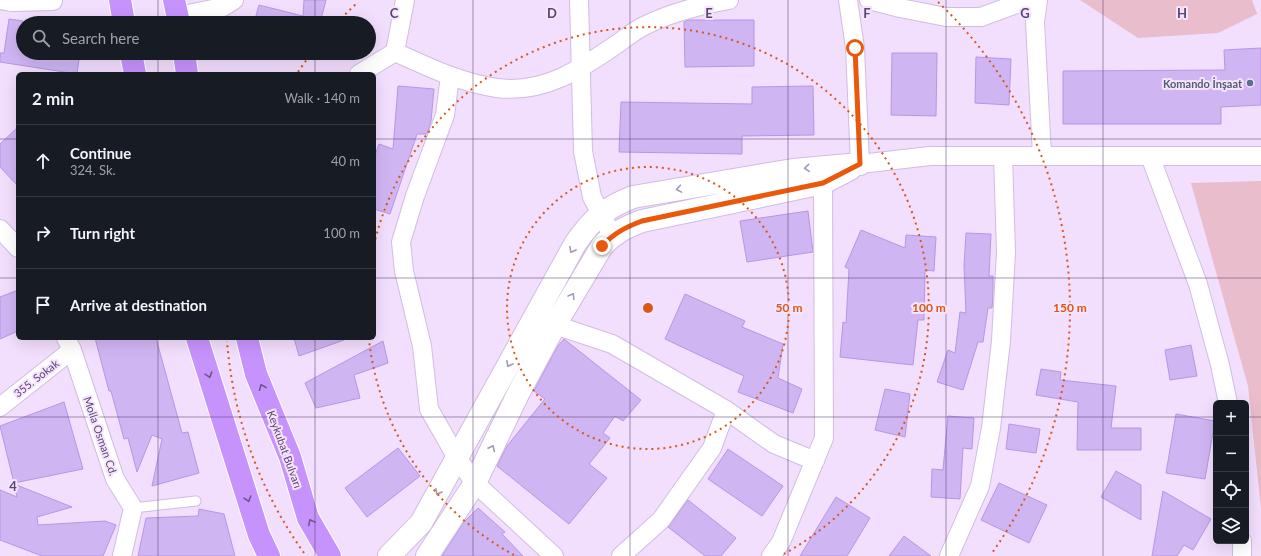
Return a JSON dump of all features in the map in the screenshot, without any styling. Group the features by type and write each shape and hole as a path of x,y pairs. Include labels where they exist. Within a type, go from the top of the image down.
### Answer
{"highway":[{"path":"120,0 123,16"},
{"path":"133,60 136,72"},
{"path":"185,60 187,72"},
{"path":"198,340 258,546 269,556"},
{"name":"Keykubat Bulvarı","path":"248,340 256,374 290,457 308,518 330,556"}],"street":[{"path":"0,0 12,2 53,1"},
{"path":"177,13 223,8 234,0"},
{"path":"362,72 395,52 405,0"},
{"path":"579,0 583,151 592,197 612,235"},
{"path":"395,52 450,76 498,88 519,88 541,85 566,77 582,68 644,26 679,12 729,0"},
{"path":"848,0 855,48 860,164"},
{"path":"869,0 946,17 981,18 1027,0"},
{"path":"1038,0 1035,22 1042,155"},
{"path":"450,76 445,115 415,196 402,242 404,271 422,346 429,409 457,458 475,483 554,556"},
{"path":"389,556 421,523 575,244 587,226 600,214 615,204 633,197 793,170 930,156 1261,156"},
{"path":"949,556 980,486 991,428 1001,341 1006,252 1003,156"},
{"path":"1150,156 1198,284 1220,365 1227,400"},
{"path":"427,556 475,483 519,392 555,325 602,246 612,235 625,227 642,221 823,183 860,164"},
{"path":"771,556 781,542 824,438 823,183"},
{"path":"0,229 16,246"},
{"path":"555,325 612,344 726,410 774,444 814,461"},
{"name":"355. Sokak","path":"0,407 69,344"},
{"name":"Molla Osman Cd.","path":"69,344 115,480 133,508"},
{"path":"621,556 661,520 712,448 726,410"},
{"path":"122,556 133,508"},
{"path":"1242,544 1242,556"}],"lane":[{"path":"133,508 196,501"}],"shaded area":[{"path":"1080,0 1252,0 1257,14 1218,33 1138,38"},
{"path":"1261,181 1261,509 1248,386 1191,183"}],"building":[{"path":"304,0 326,0 322,16 303,16"},
{"path":"259,5 303,16 256,16"},
{"path":"9,19 16,20 16,60 79,60 77,72 64,72 0,62 0,53 4,53"},
{"path":"688,20 754,20 754,66 685,67 684,22"},
{"path":"1261,48 1261,105 1221,107 1221,124 1063,124 1063,71 1225,70 1224,50"},
{"path":"892,53 937,53 936,116 891,115"},
{"path":"976,57 1011,59 1009,105 975,103"},
{"path":"398,86 434,89 431,121 427,134 417,134 390,214 376,210 376,152 379,144 393,149"},
{"path":"813,86 814,135 742,136 742,154 619,152 621,102 752,104 752,87"},
{"path":"16,129 16,184 0,167 0,144"},
{"path":"808,211 813,252 747,262 740,221"},
{"path":"861,230 905,248 906,235 936,237 934,271 925,270 924,320 918,320 913,365 840,357 843,322 846,323 849,269 845,267"},
{"path":"966,233 991,234 989,276 993,276 993,295 992,308 988,308 983,342 978,342 963,390 937,382 948,350 955,353 960,312 966,313 964,266"},
{"path":"16,291 16,332 0,339 0,297"},
{"path":"685,294 745,321 742,327 783,344 778,378 802,389 793,413 738,392 744,376 665,339"},
{"path":"564,339 641,400 623,421 615,416 603,433 610,438 589,464 607,478 569,524 497,466 507,446 545,399 534,391 557,347"},
{"path":"96,340 157,340 182,433 188,432 199,473 152,486 162,439 152,435 137,472 128,438 124,439 111,391 109,391"},
{"path":"295,340 344,340 299,356"},
{"path":"383,341 388,363 354,375 360,398 316,408 305,383"},
{"path":"1191,345 1197,376 1170,380 1165,350"},
{"path":"1041,369 1061,372 1060,380 1116,386 1111,428 1141,428 1141,450 1077,450 1078,402 1036,395"},
{"path":"885,389 910,394 905,437 875,430"},
{"path":"64,402 83,469 14,483 0,426"},
{"path":"1176,414 1213,421 1213,433 1205,479 1166,473"},
{"path":"948,416 974,418 972,449 963,448 960,499 931,497 932,469 943,470"},
{"path":"1009,424 1040,429 1036,453 1006,449"},
{"path":"398,448 420,476 367,517 345,488"},
{"path":"728,449 783,486 762,516 708,479"},
{"path":"1116,471 1141,485 1141,520 1101,497"},
{"path":"999,483 1047,505 1029,543 981,520"},
{"path":"14,484 72,507 37,517 38,525 105,521 116,525 103,556 42,556 0,540 0,490 17,497"},
{"path":"1163,491 1211,519 1193,550 1184,545 1177,556 1152,556"},
{"path":"836,497 870,518 847,556 800,556"},
{"path":"688,500 736,538 721,556 705,556 668,527"},
{"path":"478,508 505,532 502,534 523,556 442,556 463,523"},
{"path":"199,509 224,514 235,556 138,556 146,518 198,516"},
{"path":"904,536 931,556 889,556"}],"place":[{"name":"Komando İnşaat","path":"1250,83"}],"route":[{"path":"602,246 612,235 625,227 642,221 823,183 860,164 855,48"}]}
